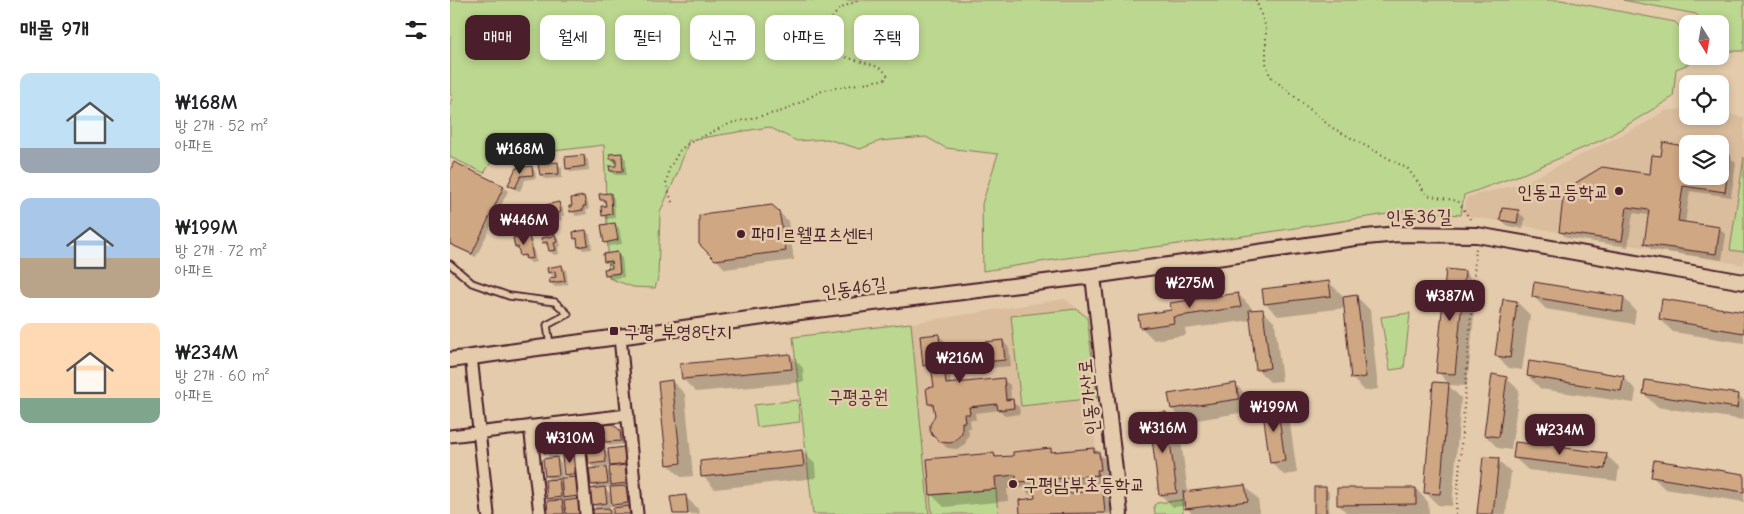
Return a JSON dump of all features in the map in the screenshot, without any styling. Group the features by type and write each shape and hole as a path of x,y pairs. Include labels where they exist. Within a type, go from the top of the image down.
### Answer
{"street":[{"name":"인동36길","path":"1093,276 1355,238 1475,228 1744,282"},
{"name":"인동46길","path":"450,360 810,311 1093,276"},
{"name":"인동가산로","path":"1093,276 1120,514"},
{"path":"620,337 638,514"},
{"path":"471,356 488,514"},
{"path":"450,436 628,415"},
{"path":"577,421 586,514"},
{"path":"530,426 540,514"}],"lane":[{"path":"450,264 472,283 509,296 555,302 568,314 547,325 550,346"}],"path":[{"path":"672,202 666,184 669,169 680,150 689,143 730,123 783,111 824,90 886,79 887,75 882,69 841,56 823,42 824,34 840,9 859,0"},
{"path":"1256,0 1266,28 1266,63 1270,76 1331,127 1408,169 1427,195 1458,201 1475,228 1456,514"}],"shaded area":[{"name":"인동고등학교","path":"1679,110 1679,125 1729,125 1729,114 1744,117 1744,265 1464,215 1467,197 1521,184 1644,124 1664,111"},
{"path":"1065,299 1083,313 1102,514 929,514 911,323"}],"green space":[{"path":"450,0 1561,0 1675,22 1679,26 1679,65 1686,65 1676,69 1673,97 1604,139 1525,173 1464,195 1461,215 1407,211 1243,236 1066,258 983,271 982,204 998,154 946,148 926,137 880,141 860,149 827,139 797,141 769,127 689,140 677,174 660,212 658,278 655,288 633,287 609,278 604,145 494,158 484,173 450,157 450,104 453,96 450,94"},
{"path":"1623,0 1744,0 1744,51 1729,51 1729,15 1696,14"},
{"path":"1744,157 1744,252 1730,250"},
{"path":"1076,309 1087,317 1097,398 1021,406 1011,316"},
{"path":"1410,313 1404,368 1390,370 1381,317"},
{"name":"구평공원","path":"911,323 929,514 813,514 793,337"},
{"path":"798,400 800,422 757,427 754,405"},
{"path":"996,489 998,514 932,514 930,495"},
{"path":"1182,500 1183,514 1155,514 1154,505 1157,503"}],"building":[{"path":"1663,142 1679,145 1679,185 1726,185 1725,192 1683,186 1678,221 1720,227 1716,254 1644,244 1649,210 1627,207 1622,241 1559,232 1564,190 1602,167 1650,174 1652,155 1661,156"},
{"path":"622,153 623,171 610,171 609,166 616,166 616,159 610,159 609,154"},
{"path":"584,155 585,166 566,169 565,157"},
{"path":"454,162 504,186 472,254 450,244 450,171"},
{"path":"558,162 559,174 540,175 538,164"},
{"path":"532,166 533,175 521,176 515,188 508,185 516,168"},
{"path":"611,193 612,214 602,216 601,206 606,206 605,200 600,200 599,194"},
{"path":"584,196 586,206 583,206 583,210 570,212 569,206 572,206 571,198"},
{"path":"559,202 561,212 558,213 558,216 545,218 544,213 547,212 546,205"},
{"name":"파미르웰포츠센터","path":"772,205 779,211 786,251 715,260 699,244 699,216"},
{"path":"532,208 534,225 522,227 521,217 518,217 516,210"},
{"path":"1502,208 1519,210 1517,223 1500,220"},
{"path":"615,223 618,240 604,243 601,225"},
{"path":"586,230 588,245 578,247 577,238 574,239 573,232"},
{"path":"555,234 557,242 554,243 556,250 549,251 547,242 542,243 541,238 553,236"},
{"path":"529,235 533,258 526,259 525,255 520,256 513,238"},
{"path":"618,252 620,273 605,275 604,269 612,268 611,261 604,262 603,254"},
{"path":"562,265 565,281 550,283 549,278 556,277 555,271 548,273 547,268"},
{"path":"1446,269 1465,271 1455,374 1436,373"},
{"path":"1329,281 1331,296 1264,304 1262,289"},
{"path":"1534,282 1624,297 1622,312 1532,297"},
{"path":"1238,293 1241,307 1173,317 1174,323 1140,328 1138,315 1171,310 1170,303"},
{"path":"1357,295 1366,377 1351,379 1343,297"},
{"path":"1503,299 1517,301 1510,358 1495,356"},
{"path":"1662,299 1744,312 1744,333 1659,319"},
{"path":"1263,309 1270,368 1256,370 1249,310"},
{"path":"939,334 940,347 1003,340 1005,360 944,366 946,384 1004,378 1006,400 1013,399 1014,408 998,410 997,404 969,407 970,414 964,414 965,422 962,422 962,433 955,441 950,443 940,442 932,435 930,430 930,425 935,415 933,404 928,404 926,388 934,387 931,365 923,366 920,336"},
{"path":"790,354 792,369 682,379 680,364"},
{"path":"1529,361 1624,376 1621,391 1527,376"},
{"path":"1492,374 1507,377 1499,437 1484,435"},
{"path":"672,380 681,463 667,465 658,382"},
{"path":"1645,380 1739,394 1737,408 1643,394"},
{"path":"1433,382 1449,383 1440,494 1424,493"},
{"path":"1236,383 1239,399 1171,409 1168,394"},
{"path":"1277,403 1285,461 1270,463 1262,405"},
{"path":"1166,412 1177,493 1159,495 1149,414"},
{"path":"599,424 601,442 584,443 583,431 588,425"},
{"path":"612,424 620,430 621,441 605,442 603,425"},
{"path":"568,431 573,435 574,449 571,450 572,453 564,454 561,432"},
{"path":"558,433 561,451 544,453 543,441 546,435"},
{"path":"1515,442 1607,453 1605,469 1513,458"},
{"path":"604,446 606,462 589,464 587,448"},
{"path":"624,447 626,464 610,466 608,449"},
{"path":"1051,448 1051,452 1094,448 1094,452 1099,452 1101,470 1097,470 1098,475 1052,479 1053,495 1103,490 1105,513 1020,514 1019,500 1035,498 1033,481 1016,482 1016,475 995,477 996,489 930,495 927,459 994,453 995,457 1013,456 1013,452"},
{"path":"802,450 804,466 701,477 700,461"},
{"path":"577,454 579,473 564,475 562,456"},
{"path":"557,457 559,475 545,476 543,459"},
{"path":"1483,457 1499,458 1493,514 1477,514"},
{"path":"1654,460 1744,474 1744,492 1651,477"},
{"path":"625,465 627,483 611,485 609,467"},
{"path":"606,467 608,483 591,485 589,469"},
{"path":"576,477 578,496 563,498 561,478"},
{"path":"559,479 561,497 547,499 545,480"},
{"path":"1245,485 1248,501 1185,509 1183,492"},
{"path":"626,486 628,503 612,505 610,487"},
{"path":"605,487 607,503 591,505 589,489"},
{"path":"1314,487 1326,487 1326,514 1314,514"},
{"path":"1337,488 1416,488 1416,504 1337,505"},
{"path":"686,495 688,514 673,514 670,497"},
{"path":"579,499 581,514 566,514 564,501"},
{"path":"562,500 564,514 548,514 547,501"},
{"path":"629,506 630,514 613,514 613,508"},
{"path":"609,508 610,514 593,514 593,509"}],"place":[{"name":"인동고등학교","path":"1619,191"},
{"name":"파미르웰포츠센터","path":"741,234"},
{"name":"구평 부영8단지","path":"614,331"},
{"name":"구평남부초등학교","path":"1013,484"}]}
